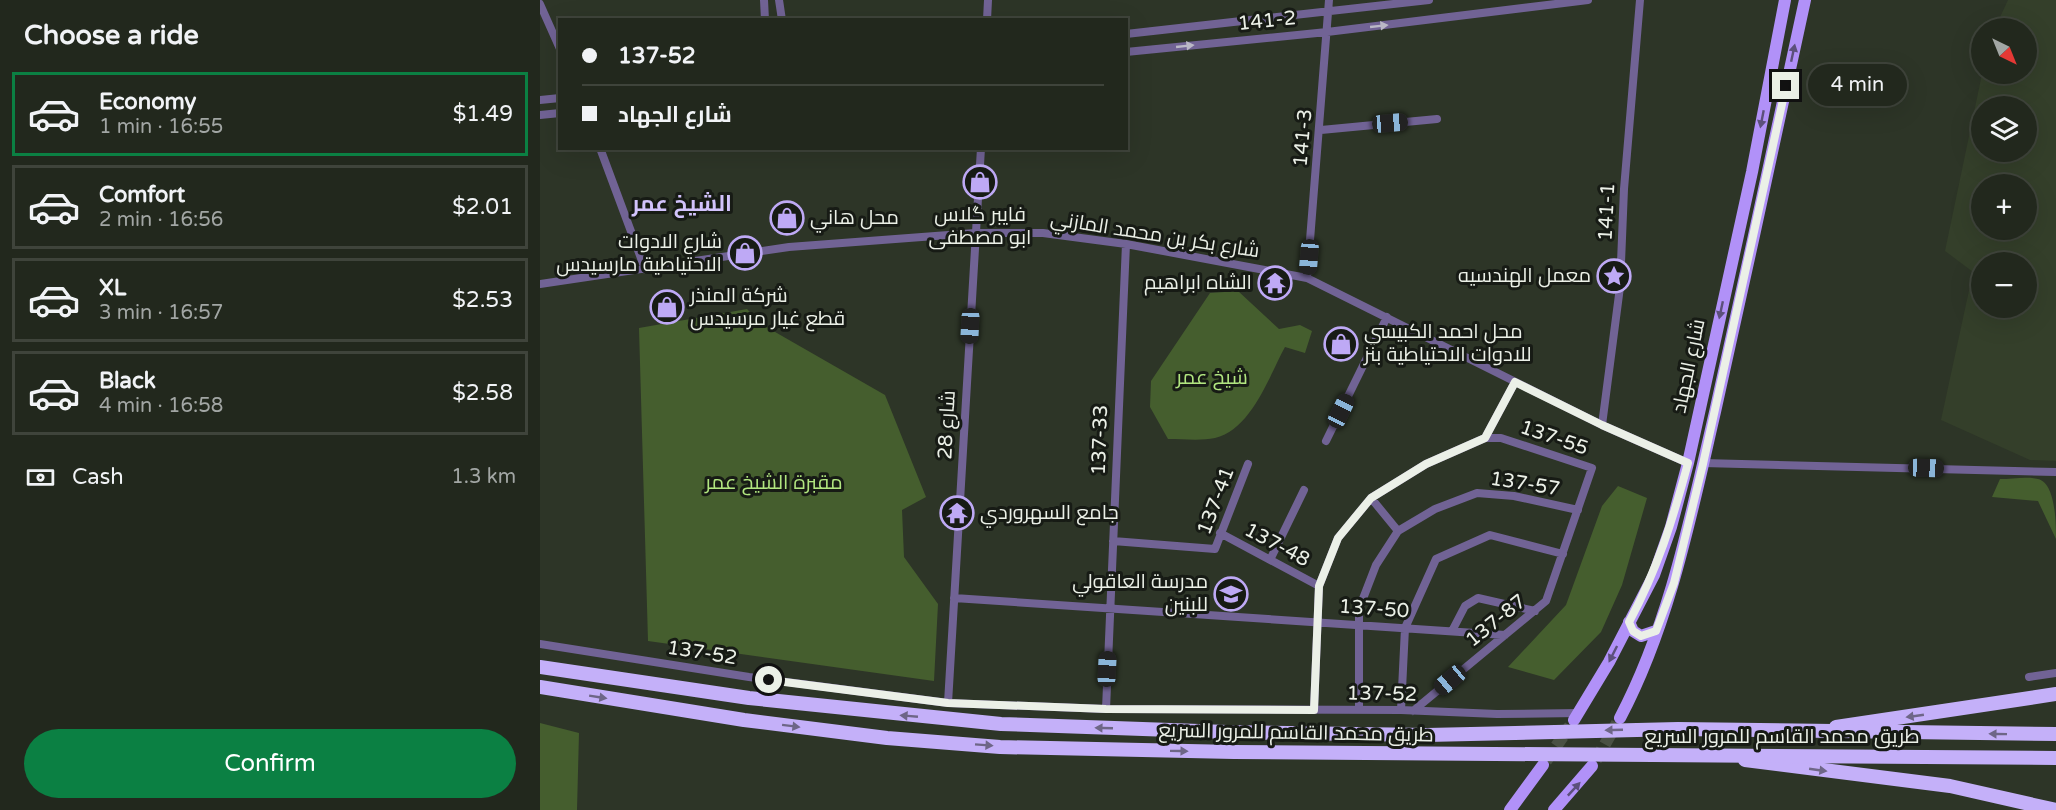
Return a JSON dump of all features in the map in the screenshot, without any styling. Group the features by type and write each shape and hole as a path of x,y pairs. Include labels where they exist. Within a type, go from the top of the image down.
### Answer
{"highway":[{"name":"طريق محمد القاسم للمرور السريع","path":"540,667 749,698 1000,724 1227,732 1427,735 1678,729 2056,735"},
{"name":"طريق محمد القاسم للمرور السريع","path":"540,687 854,734 1000,747 1234,752 2056,758"},
{"path":"1802,731 1914,717 2056,694"},
{"path":"1719,757 1950,786 2056,810"}],"main road":[{"name":"شارع الجهاد","path":"1576,716 1654,575 1671,527 1688,463 1752,172 1785,0"},
{"name":"شارع الجهاد","path":"1620,718 1644,669 1674,583 1703,464 1805,0"},
{"path":"1752,172 1767,172"},
{"path":"1629,622 1633,631 1641,636 1656,631"},
{"path":"1509,810 1543,765"},
{"path":"1554,810 1592,766"}],"street":[{"path":"764,0 765,18"},
{"path":"779,0 782,18"},
{"path":"987,18 988,0"},
{"name":"141-3","path":"1307,278 1321,130 1329,0"},
{"name":"141-2","path":"1128,34 1429,0"},
{"name":"141-2","path":"1128,52 1327,32 1588,0"},
{"name":"141-1","path":"1602,425 1620,287 1624,189 1640,0"},
{"path":"540,4 558,44"},
{"path":"540,100 558,98"},
{"path":"540,115 558,113"},
{"path":"1321,130 1437,119"},
{"path":"601,150 645,269"},
{"name":"شارع 28","path":"948,703 981,150"},
{"name":"شارع بكر بن محمد المازني","path":"540,284 789,247 975,233 1043,233 1126,244 1307,278 1602,425 1688,463"},
{"name":"137-33","path":"1106,709 1126,244"},
{"path":"1326,441 1387,317"},
{"path":"1314,710 1319,586 1338,538 1371,498 1426,464 1485,438 1515,382"},
{"name":"137-55","path":"1485,438 1501,438 1592,468"},
{"name":"137-41","path":"1113,541 1215,549 1248,464"},
{"path":"1703,464 2056,472"},
{"name":"137-87","path":"1413,711 1546,601 1592,468"},
{"path":"1270,560 1304,490"},
{"name":"137-57","path":"1359,710 1359,609 1376,565 1398,531 1435,509 1477,493 1514,496 1578,510"},
{"path":"1371,498 1398,531"},
{"name":"137-48","path":"1220,533 1319,586"},
{"path":"1401,710 1405,628 1436,559 1490,535 1563,554"},
{"name":"137-50","path":"954,597 1505,634"},
{"path":"1452,631 1465,606 1478,598 1535,611"},
{"name":"137-52","path":"540,644 749,677 948,703 1106,709 1401,710 1576,716"},
{"path":"2029,677 2056,673"}],"shaded area":[{"path":"2008,0 2056,0 2056,461 2030,460 1941,420 1971,281 1971,318 2037,318 2037,252 1971,252 1971,270 1945,251 1971,127 1971,162 2037,162 2037,96 1977,96 1980,84 2037,84 2037,18 2000,18"}],"green space":[{"name":"شيخ عمر","path":"1238,291 1279,329 1300,325 1312,331 1305,353 1285,347 1258,400 1239,424 1228,433 1210,439 1168,439 1150,407 1151,381 1210,293"},
{"name":"مقبرة الشيخ عمر","path":"747,309 761,324 885,395 926,497 902,510 904,557 938,604 934,681 648,641 639,328"},
{"path":"2029,478 2044,482 2054,505 2056,539 2038,501 1992,497 2000,479"},
{"path":"1618,486 1647,498 1622,585 1601,632 1554,680 1508,667 1566,605 1602,506"},
{"path":"540,723 579,733 577,810 540,810"}],"tunnel":[{"path":"1596,760 1617,723"},
{"path":"1546,761 1570,726"}],"place":[{"name":"فايبر گلاس ابو مصطفى","path":"980,182"},
{"name":"محل هاني","path":"787,218"},
{"name":"شارع الادوات الاحتياطية مارسيدس","path":"745,253"},
{"name":"معمل الهندسيه","path":"1614,276"},
{"name":"الشاه ابراهيم","path":"1275,283"},
{"name":"شركة المنذر قطع غيار مرسيدس","path":"667,307"},
{"name":"محل احمد الكبيسي للادوات الاحتياطية بنز","path":"1341,344"},
{"name":"جامع السهروردي","path":"957,513"},
{"name":"مدرسة العاقولي للبنين","path":"1231,594"}],"district":[{"name":"الشيخ عمر","path":"682,204"}],"route":[{"path":"769,680 948,703 1106,709 1314,710 1319,586 1338,538 1371,498 1426,464 1485,438 1515,382 1602,425 1688,463 1671,527 1654,575 1629,622 1633,631 1641,636 1656,631 1674,583 1703,464 1786,86"}]}
